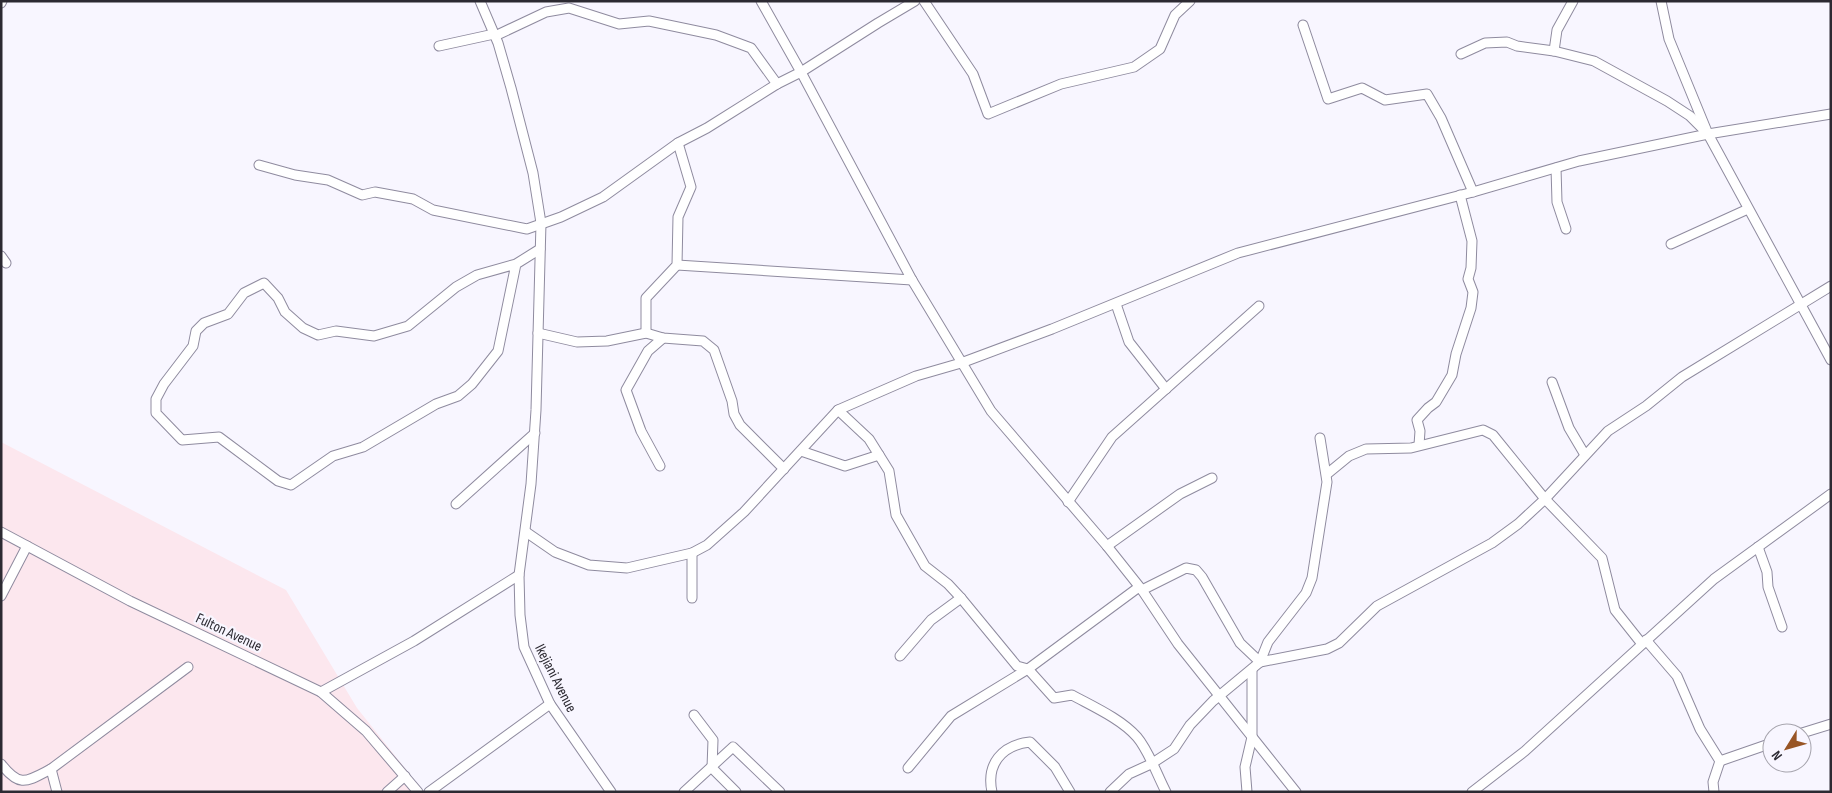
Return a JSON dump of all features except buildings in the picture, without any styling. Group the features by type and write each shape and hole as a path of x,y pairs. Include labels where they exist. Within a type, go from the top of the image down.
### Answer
{"street":[{"name":"Ikejiani Avenue","path":"480,1 495,36 525,139 539,201 541,223 534,433 526,532 520,575 520,615 524,647 550,704 611,792"},
{"path":"761,1 802,72 912,280 960,363 991,411 1107,546 1141,589 1178,644 1296,792"},
{"path":"259,165 294,175 328,180 362,196 375,192 414,199 432,210 527,228 561,217 604,197 678,143 707,128 777,84 802,72 915,1"},
{"path":"924,1 972,74 988,114 1061,84 1134,67 1160,49 1174,15 1190,1"},
{"path":"1554,50 1557,30 1573,1"},
{"path":"1661,1 1669,39 1708,134 1831,360"},
{"path":"439,46 494,34 495,36 546,12 569,8 619,24 649,21 716,35 751,48 777,84"},
{"path":"1303,25 1328,100 1362,88 1385,100 1427,94 1441,118 1473,192"},
{"path":"1461,54 1485,43 1507,42 1516,46 1554,50 1594,61 1690,116 1708,134"},
{"path":"526,532 554,552 588,565 627,568 692,553 707,544 744,512 838,410 916,376 960,363 1116,304 1238,253 1473,192 1556,168 1708,134 1831,114"},
{"path":"646,333 646,298 677,265 678,217 691,187 678,143"},
{"path":"1556,168 1557,202 1566,228"},
{"path":"1418,446 1420,431 1417,420 1436,402 1452,375 1456,354 1471,308 1473,292 1468,279 1471,268 1472,240 1460,195"},
{"path":"1671,244 1748,209"},
{"path":"516,264 498,352 472,384 458,396 436,404 363,447 333,456 291,485 278,481 219,437 182,440 156,414 156,399 164,384 193,346 196,332 204,323 228,314 244,293 264,282 278,298 285,312 303,328 318,335 336,331 374,336 408,326 456,287 477,275 516,264 540,250"},
{"path":"677,265 912,280"},
{"path":"1260,662 1323,651 1333,646 1377,606 1492,543 1518,524 1546,499 1608,431 1646,406 1682,377 1831,286"},
{"path":"1116,304 1123,330 1129,342 1166,389"},
{"path":"1068,502 1112,437 1259,306"},
{"path":"538,334 577,342 607,342 646,333 663,338 703,341 714,350 737,419 784,469"},
{"path":"660,466 641,431 626,390 648,351 663,338"},
{"path":"1552,382 1569,428 1585,455"},
{"path":"838,410 848,417 869,439 889,471 896,515 925,566 948,584 961,598 1016,666 1028,670 1054,698 1072,695 1114,719 1137,737 1166,792"},
{"path":"1327,474 1349,456 1366,449 1411,448 1483,430 1493,435 1546,499 1602,558 1615,610 1676,676 1700,730 1720,761 1712,790"},
{"path":"456,504 534,433"},
{"path":"1110,792 1129,774 1151,764 1174,749 1190,725 1260,662 1268,642 1306,593 1312,578 1327,474 1320,438"},
{"path":"801,451 846,466 879,455"},
{"path":"1107,546 1180,494 1212,478"},
{"path":"1472,792 1525,751 1714,578 1831,494"},
{"name":"Fulton Avenue","path":"1,532 130,601 322,692 366,731 418,792"},
{"path":"1,596 27,546"},
{"path":"1758,547 1767,572 1768,587 1782,627"},
{"path":"692,553 692,598"},
{"path":"908,768 951,716 1028,670 1141,589 1186,568 1196,570 1202,577 1240,643 1260,662"},
{"path":"322,692 414,641 520,575"},
{"path":"900,656 931,620 961,598"},
{"path":"1,764 12,778 22,782 51,770 188,667"},
{"path":"1246,792 1245,766 1252,737 1252,670"},
{"path":"429,792 550,704"},
{"path":"694,715 714,742 712,768 736,792"},
{"path":"1812,730 1831,724"},
{"path":"992,792 990,778 997,758 1005,750 1020,743 1030,742 1055,767 1070,792"},
{"path":"684,792 733,747 780,792"},
{"path":"1720,761 1762,747"},
{"path":"51,770 57,792"},
{"path":"387,792 405,776"}],"shaded area":[{"path":"1,442 286,590 357,708 424,792 1,792"}]}
